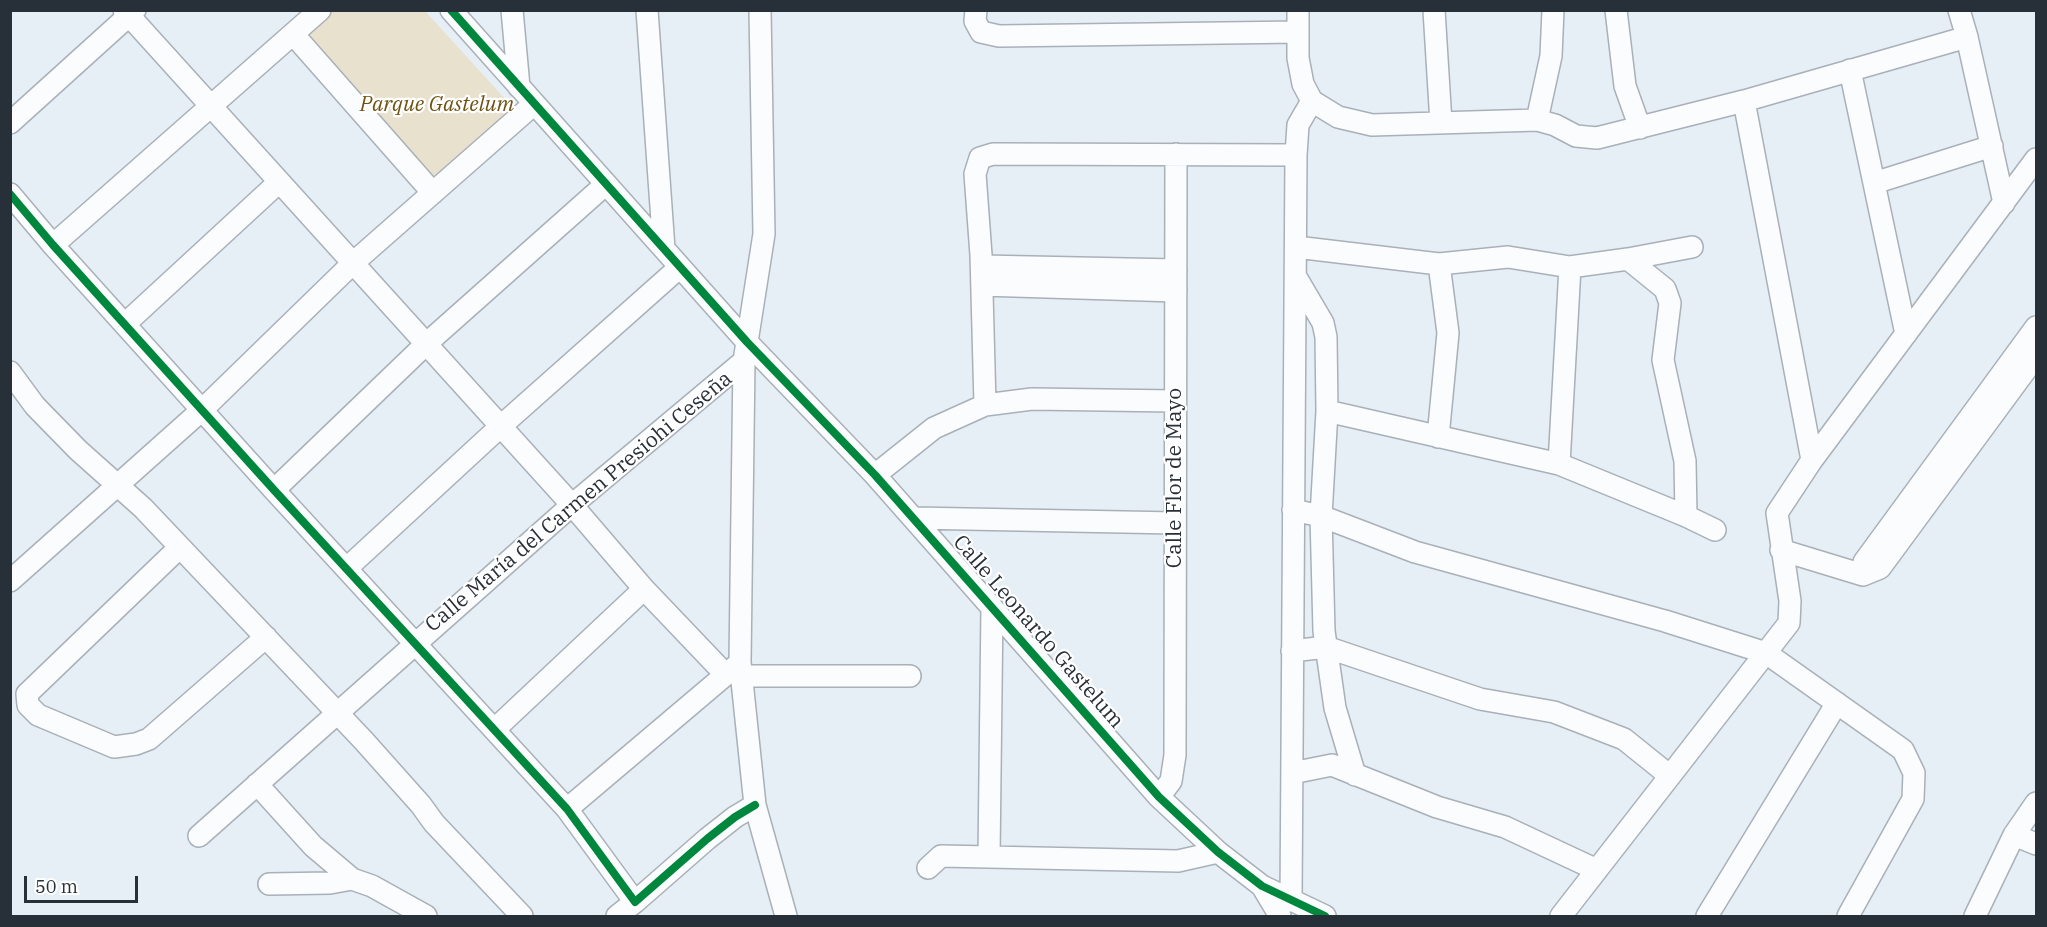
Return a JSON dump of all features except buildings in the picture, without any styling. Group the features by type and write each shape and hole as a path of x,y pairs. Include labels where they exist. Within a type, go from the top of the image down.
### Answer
{"street":[{"path":"53,244 320,10"},
{"name":"Calle Leonardo Gastelum","path":"451,10 680,267 746,352 875,474 1159,796 1218,852 1262,886 1285,909"},
{"path":"512,10 519,87"},
{"path":"647,10 664,249"},
{"path":"760,10 764,234 746,352 736,671 755,805 786,916"},
{"path":"976,10 975,21 981,32 999,36 1298,32"},
{"path":"1298,10 1298,58 1303,84 1312,101 1338,117 1372,125 1537,120 1555,125 1576,136 1597,138 1744,101 1967,37"},
{"path":"1434,10 1441,123"},
{"path":"1537,120 1551,57 1553,10"},
{"path":"1616,10 1625,86 1640,128"},
{"path":"1959,10 2004,203"},
{"path":"10,123 129,12 279,182 572,505 644,589 736,671 910,676"},
{"path":"293,34 433,193"},
{"path":"1850,70 1906,334"},
{"path":"1312,101 1298,125 1296,154 1292,772 1285,909 1325,916"},
{"path":"1744,101 1812,460"},
{"path":"10,581 203,409 353,263 534,104"},
{"path":"1874,183 1992,146"},
{"path":"985,405 982,275 975,174 980,158 993,154 1296,154"},
{"name":"Calle Flor de Mayo","path":"1159,796 1171,781 1175,755 1176,154"},
{"path":"1561,916 1789,623 1790,601 1777,513 1812,460 2037,159"},
{"path":"125,324 279,182"},
{"path":"274,490 426,344 606,184"},
{"path":"10,194 274,490 567,809 635,902"},
{"path":"1296,247 1439,264 1508,257 1570,267 1692,247"},
{"path":"1628,259 1665,289 1670,303 1662,360 1685,461 1686,516"},
{"path":"1438,437 1448,333 1439,264"},
{"path":"347,568 501,426 680,267"},
{"path":"1559,464 1570,267"},
{"path":"982,275 1176,280"},
{"path":"1295,276 1323,323 1326,337 1327,411 1321,516 1326,647 1335,708 1355,775"},
{"path":"1863,575 1864,562 2037,327"},
{"name":"Calle María del Carmen Presiohi Ceseña","path":"199,836 415,642 746,352"},
{"path":"1781,550 1863,575 1880,568 2037,356"},
{"path":"10,372 17,397 35,406 78,450 143,508 337,712 421,805 434,823 522,916"},
{"path":"875,474 934,428 985,405 1032,399 1175,401"},
{"path":"1327,411 1559,464 1715,530"},
{"path":"1293,510 1321,516 1415,552 1665,621 1766,653 1902,750 1914,773 1913,800 1848,916"},
{"path":"914,518 1175,523"},
{"path":"180,547 27,694 28,705 38,715 114,747 136,744 149,739 266,637"},
{"path":"495,729 644,589"},
{"path":"989,857 992,607"},
{"path":"1292,651 1326,647 1480,699 1554,712 1624,739 1671,776"},
{"path":"567,809 736,671"},
{"path":"1707,916 1837,703"},
{"path":"1292,772 1332,765 1437,807 1505,827 1597,870"},
{"path":"257,784 313,846 352,879 372,886 426,916"},
{"path":"1975,916 2014,835 2037,803"},
{"path":"617,916 707,839 755,805"},
{"path":"2014,835 2037,844"},
{"path":"928,868 941,856 1178,861 1218,852"},
{"path":"269,884 330,883 352,879"}],"green space":[{"name":"Parque Gastelum","path":"328,11 425,11 517,112 433,185 301,34"}],"cycle path":[{"path":"451,10 747,342 875,475 1159,797 1218,852 1262,886 1325,916"},
{"path":"10,194 53,245 274,490 567,809 635,902 707,839 755,805"}]}
